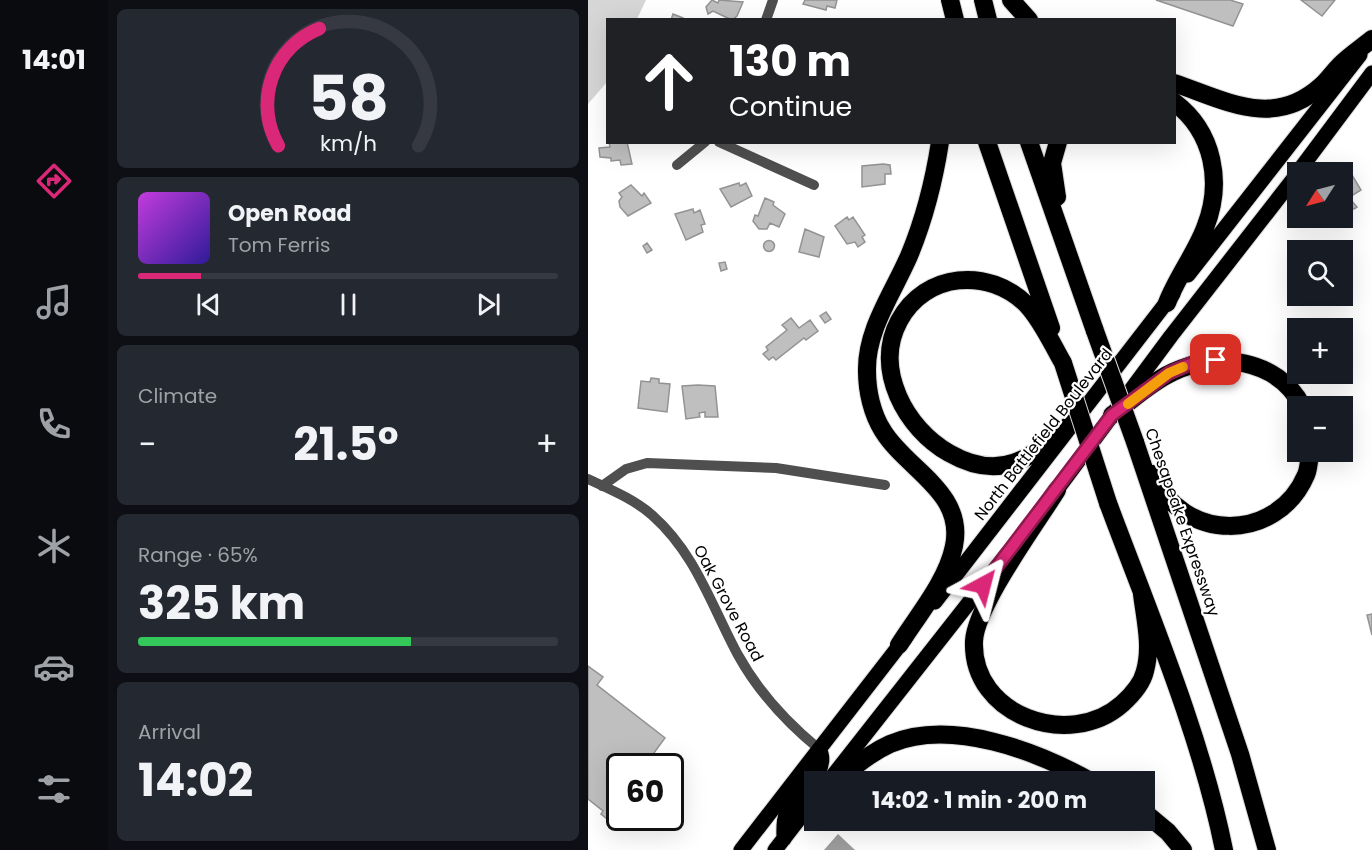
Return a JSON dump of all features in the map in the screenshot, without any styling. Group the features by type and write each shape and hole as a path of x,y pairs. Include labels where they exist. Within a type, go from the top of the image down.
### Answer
{"highway":[{"path":"941,0 943,18"},
{"path":"950,0 954,18"},
{"path":"983,0 988,18"},
{"path":"1011,0 1027,18"},
{"path":"1176,84 1249,108 1286,107 1298,102 1322,85 1340,64 1372,39"},
{"path":"1167,303 1177,278 1205,229 1213,183 1206,140 1197,124 1176,104"},
{"path":"899,645 946,566 954,548 954,526 950,509 941,493 899,451 882,430 868,392 868,354 882,313 920,227 940,144"},
{"path":"988,144 1063,363 1108,503 1202,769 1224,850"},
{"name":"Chesapeake Expressway","path":"1030,144 1136,444 1240,754 1267,850"},
{"path":"1058,144 1052,163 1054,181 1075,275"},
{"path":"1063,363 1036,316 1015,295 990,282 958,278 930,290 908,307 898,321 890,351 890,365 898,398 912,421 935,444 963,460 990,467 1016,464 1040,450 1073,422"},
{"path":"1112,415 1169,373 1190,364 1216,360 1248,364 1266,371 1282,382 1294,396"},
{"path":"1136,444 1145,455 1155,478 1169,498 1192,518 1219,526 1245,526 1277,511 1291,499 1307,474 1309,462"},
{"path":"1057,490 980,614 974,641 977,664 984,682 993,695 1024,717 1054,725 1076,726 1101,718 1117,708 1133,694 1145,673 1148,647 1142,594"},
{"path":"850,771 872,753 891,744 920,736 945,734 1003,745 1031,754 1068,771"},
{"path":"1155,821 1184,850"}],"main road":[{"name":"North Battlefield Boulevard","path":"741,850 1372,39"},
{"path":"1306,162 1372,73"},
{"path":"837,771 1057,490 1287,187"},
{"path":"780,845 785,817 821,766 823,756 819,748"},
{"path":"780,845 804,814"}],"street":[{"path":"767,18 773,0"},
{"path":"677,165 703,144"},
{"path":"722,144 814,185"},
{"path":"602,486 626,469 647,463 776,468 885,485"},
{"name":"Oak Grove Road","path":"588,479 649,512 676,538 706,584 738,653 756,684 779,714 819,748"}],"shaded area":[{"path":"588,0 646,0 637,18 606,18 606,83 588,104"},
{"path":"838,834 855,850 824,850"}],"building":[{"path":"712,0 718,3 719,0 743,2 734,18 728,18 713,11 708,14 706,7"},
{"path":"805,0 837,0 835,8 827,6 826,10 803,4"},
{"path":"1156,0 1230,0 1243,4 1233,26"},
{"path":"1301,0 1335,0 1322,16"},
{"path":"673,14 683,18 672,18"},
{"path":"609,144 627,144 632,164 621,165 620,160 611,161 611,158 600,157 599,148 610,147"},
{"path":"890,165 891,174 885,174 885,184 862,187 862,166"},
{"path":"1353,177 1361,190 1353,195"},
{"path":"739,183 740,186 746,183 752,196 731,207 720,189"},
{"path":"631,185 642,196 644,193 651,203 628,216 620,207 619,201 622,197 619,193"},
{"path":"765,198 774,202 773,205 785,214 779,227 770,223 767,229 759,229 753,221 755,215 758,216"},
{"path":"693,209 694,213 700,210 705,224 701,225 703,232 686,240 675,214"},
{"path":"847,217 849,220 853,217 865,235 862,237 865,242 858,247 855,242 847,244 835,226"},
{"path":"805,229 824,237 819,257 799,252"},
{"path":"769,240 775,246 769,252 763,246"},
{"path":"647,243 652,250 647,253 643,246"},
{"path":"725,262 727,269 721,271 719,263"},
{"path":"826,312 831,319 825,323 820,316"},
{"path":"791,318 799,328 810,320 818,331 806,340 804,338 776,360 773,357 769,360 763,354 768,350 766,347 787,330 782,325"},
{"path":"651,378 659,379 659,383 670,384 667,412 638,408 641,381 650,382"},
{"path":"682,386 715,386 718,417 705,417 705,412 699,413 700,417 686,419"},
{"path":"1372,614 1372,635 1367,615"},
{"path":"588,666 603,677 597,685 665,738 654,753 606,753 606,818 601,814 603,811 588,799"}],"slow traffic":[{"path":"1128,404 1169,373 1183,367"}],"route":[{"path":"983,585 1112,415 1169,373 1190,364 1216,360"}]}
